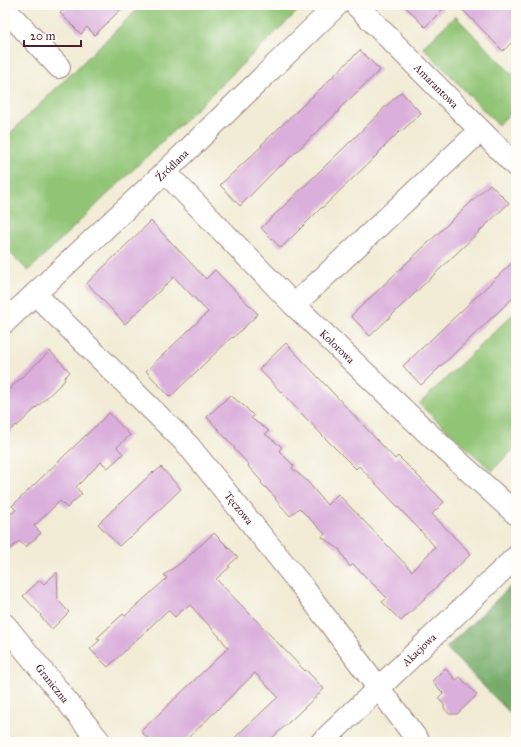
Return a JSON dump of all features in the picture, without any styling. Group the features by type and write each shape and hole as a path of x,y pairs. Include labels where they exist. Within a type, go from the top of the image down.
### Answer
{"street":[{"name":"Źródlana","path":"5,322 165,172 336,5"},
{"name":"Amarantowa","path":"356,5 516,166"},
{"path":"5,9 59,67"},
{"path":"294,305 480,131"},
{"name":"Kolorowa","path":"165,172 294,305 435,440 516,514"},
{"name":"Tęczowa","path":"35,294 188,445 305,590 419,742"},
{"name":"Akacjowa","path":"322,742 516,557"},
{"name":"Graniczna","path":"5,625 100,742"}],"green space":[{"path":"142,5 304,5 28,271 5,248 5,138"},
{"path":"455,16 516,78 516,108 498,125 423,47"},
{"path":"516,311 516,447 492,471 419,404"},
{"path":"516,581 516,719 446,648"}],"building":[{"path":"69,5 125,5 95,35 87,27 81,34 60,13"},
{"path":"404,5 447,5 425,27"},
{"path":"458,5 516,5 516,38 503,51"},
{"path":"360,50 380,70 338,110 339,111 281,166 280,165 240,206 220,185"},
{"path":"401,92 421,113 402,131 401,130 281,248 261,228"},
{"path":"490,184 509,203 370,336 351,316"},
{"path":"151,221 206,279 215,270 258,314 170,397 146,371 208,312 174,277 125,324 87,283"},
{"path":"516,259 516,295 421,385 403,366"},
{"path":"286,343 395,459 398,456 444,502 432,514 471,554 401,621 382,602 387,598 353,564 350,567 339,549 322,537 325,534 299,508 290,516 275,499 276,498 261,483 262,482 248,466 249,465 234,449 235,448 207,417 230,395 254,416 251,418 269,431 265,434 282,447 279,451 294,466 292,468 308,482 327,505 338,494 412,571 435,547 359,466 356,469 259,369"},
{"path":"50,351 70,372 64,378 65,380 17,426 16,425 5,435 5,393"},
{"path":"109,413 130,435 117,447 123,454 108,468 101,462 76,487 82,494 67,508 60,501 34,526 41,533 26,547 19,541 5,554 5,518 16,510 12,506"},
{"path":"161,467 181,489 131,537 119,546 98,524 153,472 154,473"},
{"path":"214,533 238,557 228,566 230,567 216,579 324,689 268,742 230,742 278,697 255,673 184,742 151,742 141,731 228,648 219,636 190,605 185,609 184,608 175,617 168,610 108,667 90,649 100,640 97,638 123,614 125,616 167,578 164,575 182,562"},
{"path":"57,572 57,599 69,612 52,629 23,596 40,580 44,584"},
{"path":"445,668 456,680 460,677 477,695 457,714 449,714 444,708 444,705 438,698 443,693 432,681"}]}
